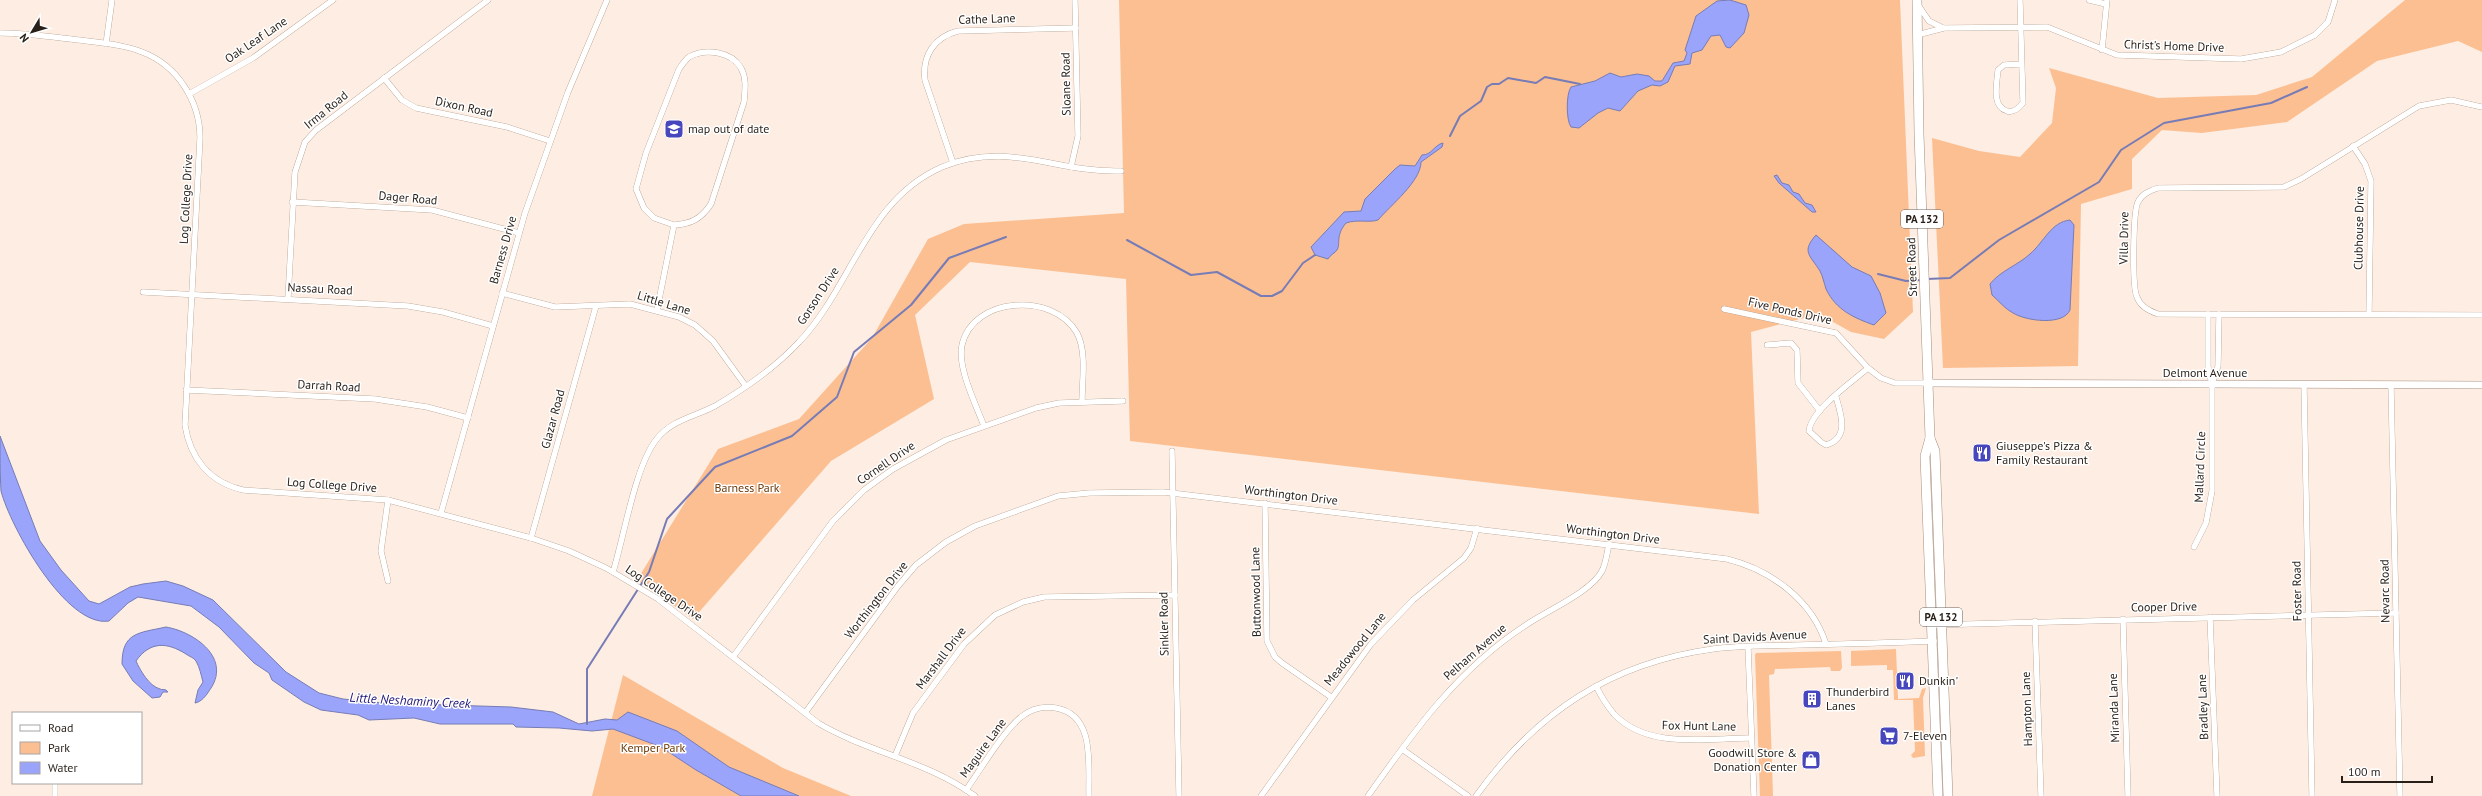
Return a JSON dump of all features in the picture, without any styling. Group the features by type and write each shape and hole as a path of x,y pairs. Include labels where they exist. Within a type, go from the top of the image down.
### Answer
{"main road":[{"name":"Street Road","path":"1917,2 1930,438 1925,456 1938,796"},
{"name":"Street Road","path":"1930,438 1935,451 1948,796"}],"street":[{"path":"106,44 112,0"},
{"name":"Oak Leaf Lane","path":"189,94 253,58 333,0"},
{"name":"Irma Road","path":"288,298 292,202 296,164 305,142 316,130 488,0"},
{"name":"Barness Drive","path":"441,513 519,233 572,80 607,0"},
{"name":"Sloane Road","path":"1071,167 1078,136 1075,0"},
{"path":"2020,0 2023,103 2016,110 2007,111 2000,107 1996,100 1998,70 2004,65 2021,64"},
{"path":"2089,0 2106,2 2102,50"},
{"name":"Christ's Home Drive","path":"1917,35 1944,28 2047,27 2116,55 2241,58 2265,56 2281,52 2315,35 2328,22 2335,0"},
{"path":"1917,2 1930,21 1944,28"},
{"name":"Cathe Lane","path":"953,163 925,80 924,66 933,45 945,35 958,31 1076,28"},
{"name":"Log College Drive","path":"0,33 38,35 132,49 152,57 178,78 189,94 195,108 200,132 185,425 189,444 200,464 222,482 242,490 388,500 531,538 569,551 613,572 643,589 804,713 830,730 947,777 975,796"},
{"path":"708,50 729,57 741,68 746,84 744,102 711,204 703,216 687,224 674,225 654,218 644,208 636,189 646,153 679,69 688,58 708,50"},
{"name":"Dixon Road","path":"384,78 402,100 416,108 507,127 550,141"},
{"name":"Villa Drive","path":"2482,107 2451,100 2425,104 2404,114 2301,179 2284,186 2158,188 2148,192 2141,198 2135,210 2136,296 2147,309 2158,314 2482,315"},
{"name":"Clubhouse Drive","path":"2353,146 2365,164 2370,181 2369,314"},
{"name":"Gorson Drive","path":"613,572 642,466 656,440 679,420 713,407 788,353 818,320 876,222 888,207 916,181 953,163 979,157 1004,155 1099,171 1121,171"},
{"name":"Dager Road","path":"292,202 432,210 519,233"},
{"path":"657,310 674,225"},
{"name":"Nassau Road","path":"143,292 288,298 408,306 443,312 493,326"},
{"name":"Little Lane","path":"502,293 555,308 630,304 679,317 704,332 745,385"},
{"name":"Glazar Road","path":"531,538 596,306"},
{"path":"984,426 963,369 962,345 976,320 996,309 1039,307 1055,312 1066,320 1076,332 1080,343 1082,402"},
{"name":"Five Ponds Drive","path":"1724,309 1836,332 1868,368 1891,382 1928,383"},
{"path":"2208,314 2208,367 2212,384"},
{"path":"2212,384 2218,366 2219,314"},
{"path":"1767,345 1791,343 1797,350 1798,383 1820,411"},
{"path":"1836,397 1842,417 1841,434 1838,439 1826,444 1821,442 1809,431 1814,417 1820,411 1868,368"},
{"name":"Delmont Avenue","path":"1928,383 2482,386"},
{"name":"Mallard Circle","path":"2194,547 2206,523 2211,499 2212,384"},
{"name":"Foster Road","path":"2304,385 2312,796"},
{"name":"Nevarc Road","path":"2391,385 2400,796"},
{"name":"Darrah Road","path":"186,390 375,400 427,407 468,418"},
{"name":"Cornell Drive","path":"733,657 820,538 853,500 876,481 910,458 946,440 1044,406 1082,402 1123,401"},
{"name":"Sinkler Road","path":"1172,451 1179,796"},
{"name":"Worthington Drive","path":"804,713 898,586 916,565 946,542 975,526 1058,496 1089,493 1173,493 1719,557 1751,567 1778,582 1798,598 1813,617 1826,644"},
{"path":"388,500 381,551 388,580"},
{"name":"Buttonwood Lane","path":"1265,503 1267,641 1275,656 1282,663 1331,697"},
{"name":"Meadowood Lane","path":"1261,796 1331,697 1386,627 1413,600 1464,558 1471,548 1478,528"},
{"name":"Pelham Avenue","path":"1368,796 1443,695 1483,657 1517,631 1594,582 1605,564 1609,544"},
{"name":"Marshall Drive","path":"894,756 914,713 964,644 995,615 1023,602 1044,597 1175,595"},
{"name":"Cooper Drive","path":"1932,625 2035,621 2396,614"},
{"name":"Bradley Lane","path":"2210,617 2217,796"},
{"name":"Miranda Lane","path":"2123,619 2128,796"},
{"name":"Hampton Lane","path":"2035,621 2040,796"},
{"name":"Saint Davids Avenue","path":"1476,796 1503,761 1533,729 1566,704 1596,686 1632,669 1662,659 1714,649 1942,641"},
{"path":"1748,647 1754,796"},
{"name":"Fox Hunt Lane","path":"1596,686 1614,714 1630,727 1645,734 1674,739 1751,738"},
{"name":"Maguire Lane","path":"966,790 1016,722 1030,711 1051,707 1061,709 1073,716 1086,735 1089,796"},
{"path":"1402,749 1468,796"},
{"path":"55,784 55,796"}],"green space":[{"name":"Barness Park","path":"1119,0 1900,0 1913,312 1884,339 1851,332 1819,314 1751,332 1759,514 1130,441 1126,279 970,262 915,315 934,399 831,461 693,619 637,580 718,449 799,419 872,338 928,239 964,224 1124,213"},
{"path":"2405,0 2482,0 2482,52 2458,41 2377,61 2287,122 2202,133 2162,130 2132,159 2132,189 2081,204 2078,366 1943,368 1932,138 1979,151 2020,157 2052,123 2056,88 2049,68 2158,98 2256,95 2312,77"},
{"path":"1896,649 1898,699 1919,698 1922,689 1926,688 1923,698 1925,756 1913,758 1911,755 1915,751 1913,700 1894,700 1893,670 1887,670 1887,665 1851,666 1851,651"},
{"path":"1841,651 1842,668 1840,671 1831,671 1830,667 1775,669 1774,674 1769,675 1773,796 1760,796 1756,653"},
{"name":"Kemper Park","path":"623,675 783,768 851,796 592,796"}],"water":[{"path":"1730,0 1746,5 1749,15 1744,33 1730,48 1726,47 1720,35 1711,36 1702,50 1692,53 1690,64 1675,66 1668,82 1660,86 1652,85 1638,91 1620,111 1608,108 1598,113 1579,128 1571,127 1568,119 1567,107 1569,90 1571,87 1595,81 1610,73 1621,77 1637,74 1649,76 1655,81 1662,81 1673,63 1684,61 1687,53 1685,50 1696,16 1717,1"},
{"path":"1443,143 1442,147 1421,162 1420,169 1411,185 1378,220 1354,221 1346,223 1339,236 1338,248 1336,251 1328,259 1315,255 1311,247 1344,212 1361,211 1365,199 1395,169 1400,165 1415,166 1422,155 1425,155"},
{"path":"1777,175 1782,183 1789,185 1793,192 1799,194 1805,203 1812,205 1816,212 1812,212 1779,183 1774,176"},
{"path":"2070,220 2074,225 2070,310 2066,315 2052,320 2035,320 2019,316 2010,311 1992,295 1990,284 1999,275 2030,254 2058,224"},
{"path":"1816,235 1852,267 1871,276 1880,293 1886,313 1874,325 1846,312 1840,308 1830,296 1820,271 1810,257 1808,250 1811,241"},
{"path":"0,436 40,541 61,570 89,601 99,604 130,587 166,581 183,586 213,600 286,672 319,693 343,699 383,703 511,707 553,712 579,724 605,719 617,720 628,712 677,731 729,767 799,796 741,796 696,770 661,747 613,729 592,731 559,728 516,727 513,724 440,724 414,718 369,720 358,715 321,710 304,702 272,680 269,673 254,663 219,627 191,606 138,597 128,603 109,621 92,619 75,609 58,592 42,572 16,527 6,507 1,491"},
{"path":"166,627 177,630 199,641 214,658 216,668 215,679 206,695 195,703 198,690 203,682 195,660 179,650 166,646 153,647 141,654 136,661 142,673 152,685 168,692 163,692 160,697 152,698 133,681 122,664 125,646 129,640 140,633"}],"waterway":[{"path":"1450,136 1460,116 1481,101 1487,87 1492,84 1499,84 1508,78 1536,83 1545,77 1580,84"},
{"path":"1927,279 1950,278 1999,240 2099,182 2121,150 2164,123 2271,103 2307,87"},
{"path":"587,724 587,669 649,572 667,519 715,467 792,436 837,397 854,352 911,305 949,258 1006,237"},
{"path":"1127,240 1191,275 1217,272 1261,296 1272,296 1282,291 1303,263 1315,255"},
{"path":"1878,274 1906,281 1922,280"}],"place":[{"name":"map out of date","path":"674,129"},
{"name":"Giuseppe's Pizza & Family Restaurant","path":"1982,453"},
{"name":"Dunkin'","path":"1905,681"},
{"name":"Thunderbird Lanes","path":"1812,699"},
{"name":"7-Eleven","path":"1889,736"},
{"name":"Goodwill Store & Donation Center","path":"1811,760"}],"water label":[{"name":"Little Neshaminy Creek","path":"410,700"}]}
